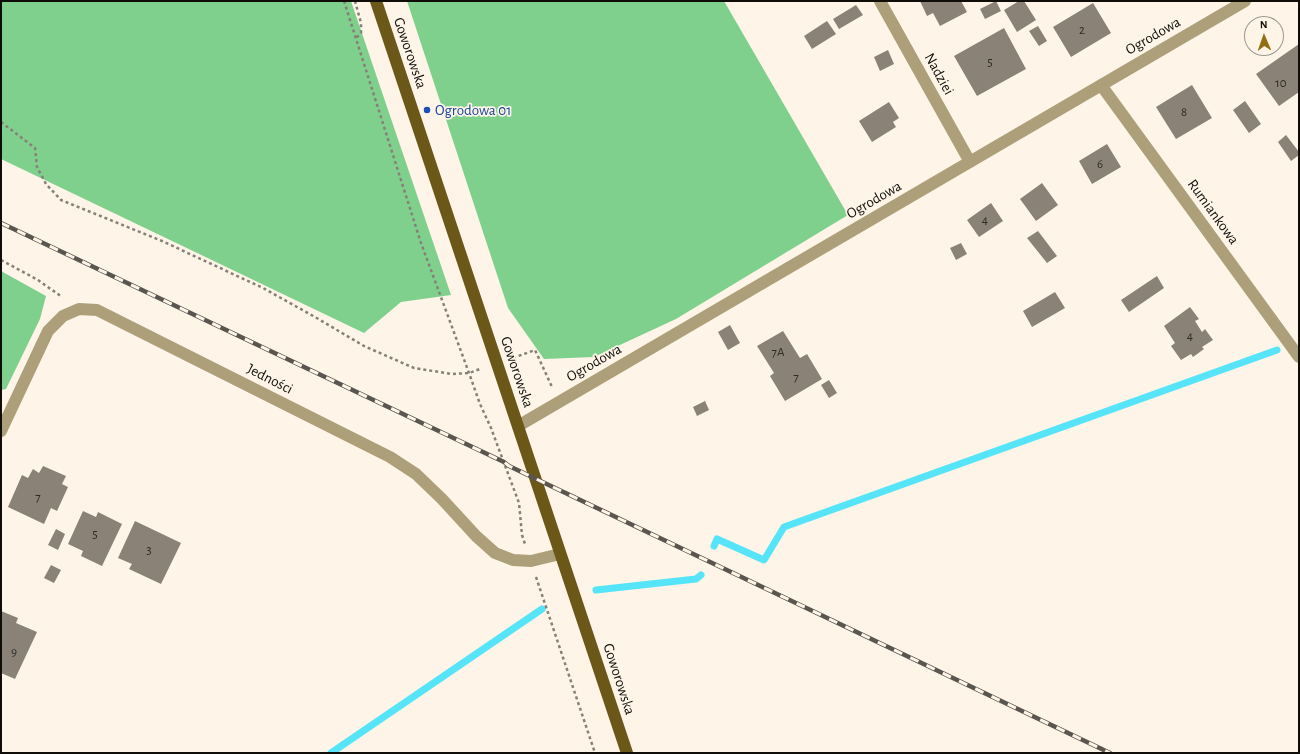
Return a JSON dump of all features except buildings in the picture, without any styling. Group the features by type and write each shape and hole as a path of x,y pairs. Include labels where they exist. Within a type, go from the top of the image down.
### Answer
{"main road":[{"name":"Goworowska","path":"376,1 627,753"}],"street":[{"name":"Nadziei","path":"880,1 970,162"},
{"name":"Ogrodowa","path":"518,426 1245,1"},
{"name":"Rumiankowa","path":"1102,85 1299,357"},
{"path":"1,431 48,331 63,316 79,309"},
{"name":"Jedności","path":"79,309 97,310 390,457 416,474 442,499 476,536 495,553 513,560 531,561 560,554"}],"path":[{"path":"344,1 421,243 480,404 491,428 519,503 522,535 595,753"},
{"path":"356,1 362,23 361,33 356,38"},
{"path":"1,122 35,148 38,167 46,184 61,200 162,241 263,288 364,346 414,368 452,374 469,373 535,350 559,402"},
{"path":"1,260 38,280 79,309"}],"green space":[{"path":"1,1 351,1 451,295 401,302 364,333 1,159"},
{"path":"407,1 724,1 848,215 676,319 594,357 544,359 508,308"},
{"path":"1,271 46,296 40,319 6,389 1,390"}],"waterway":[{"path":"714,546 717,539 764,560 784,527 1277,350"},
{"path":"596,590 696,579 701,575"},
{"path":"331,753 542,609"}],"railway":[{"path":"1,223 504,462 509,466 1110,753"}],"place":[{"name":"Ogrodowa 01","path":"427,110"}]}
